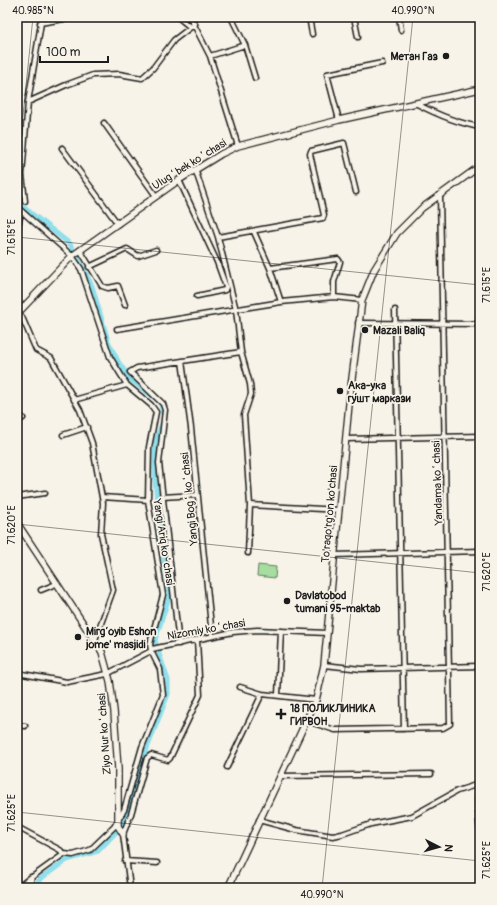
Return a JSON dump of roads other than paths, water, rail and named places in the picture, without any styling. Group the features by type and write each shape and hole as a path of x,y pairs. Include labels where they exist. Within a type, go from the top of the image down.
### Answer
{"street":[{"path":"25,201 22,175 28,102 42,17"},
{"path":"40,23 76,17"},
{"path":"178,17 190,28"},
{"path":"190,17 195,24 210,56 238,146"},
{"path":"231,17 245,45 255,78"},
{"path":"309,17 312,34"},
{"path":"354,17 358,37"},
{"path":"399,17 401,30"},
{"path":"28,102 66,85 94,75 117,74 142,78 153,68 174,40 195,24"},
{"path":"210,56 245,45"},
{"path":"339,120 327,74 382,63"},
{"name":"Ulugʻbek koʻchasi","path":"17,312 72,256 195,169 238,146 339,120 480,89"},
{"path":"417,104 439,116 461,124 480,127"},
{"path":"104,123 156,196"},
{"path":"218,237 254,232 323,218 324,215 310,154 311,151 316,148 344,143 356,192"},
{"path":"62,148 118,224"},
{"name":"To'raqo'rg'on ko'chasi","path":"228,888 307,721 316,700 324,665 358,323 362,300 374,270 385,249 397,233 422,208 479,168"},
{"path":"195,169 218,237 236,310 241,352 251,389 251,394 244,415 250,505 248,553"},
{"path":"179,180 206,236 226,287 225,290 197,296"},
{"name":"Yandama koʻchasi","path":"307,721 335,730 443,728 450,724 448,552 440,194"},
{"name":"Yangi Ariq koʻchasi","path":"17,207 61,244 72,256 83,276 110,357 128,385 151,405 156,412 149,447 148,500 163,595 158,620 152,633 152,650"},
{"path":"17,231 22,212"},
{"path":"254,232 270,268 281,302"},
{"path":"89,266 127,249 138,256 156,250"},
{"path":"80,250 104,287 118,286 125,305"},
{"path":"270,268 338,259 340,262 334,282 334,297"},
{"path":"117,329 281,302 334,297 362,300"},
{"path":"395,310 404,729"},
{"path":"17,312 24,322 33,347 38,353 46,354 50,358 88,427 102,497 103,509 101,534 113,590 96,640"},
{"path":"358,323 396,325 480,324"},
{"path":"179,644 162,497 159,451 165,410 163,404 130,374 130,371 137,368 182,360 241,352"},
{"name":"Yangi Bogʻ koʻchasi","path":"182,360 191,428 212,636"},
{"path":"74,400 128,385"},
{"path":"17,422 23,418"},
{"path":"63,435 88,427"},
{"path":"346,440 480,436"},
{"path":"17,497 45,493"},
{"path":"162,497 197,495"},
{"path":"102,497 148,500"},
{"path":"250,505 339,510"},
{"name":"Ziyo Nur koʻchasi","path":"17,523 19,530 96,640 102,652 110,681 114,711 118,770 117,823"},
{"path":"336,555 480,551"},
{"path":"41,590 56,584"},
{"name":"Nizomiy koʻchasi","path":"17,673 64,682 107,674 159,647 212,636 257,630 327,634"},
{"path":"278,695 281,631"},
{"path":"123,834 131,814 146,758 151,755 168,760 170,758 199,701 201,689 197,640"},
{"path":"17,827 60,850 64,854 73,855 90,850 114,827 124,810 142,747 163,695 160,669 152,650"},
{"path":"324,665 361,669 480,666"},
{"path":"240,687 262,694 316,700"},
{"path":"227,767 262,694"},
{"path":"17,725 25,726"},
{"path":"280,776 431,774"},
{"path":"259,820 296,830 333,836 376,823 412,816 458,791 480,783 478,810 480,828"},
{"path":"117,823 123,834 130,888"},
{"path":"17,888 64,854"},
{"path":"126,861 157,863"},
{"path":"29,888 32,876"}],"waterway":[{"path":"17,202 70,244 92,286 108,341 119,363 131,380 155,398"},
{"path":"34,888 40,879 67,860 98,851 119,829 126,818 144,756 168,694 168,680 155,640 170,594 160,534 155,479 155,442 164,419 161,404"}],"place":[{"name":"Метан Газ","path":"446,56"},
{"name":"Mazali Baliq","path":"365,330"},
{"name":"Ака-ука гу́шт маркази","path":"340,391"},
{"name":"Davlatobod tumani 95-maktab","path":"287,601"},
{"name":"Mirg‘oyib Eshon jome' masjidi","path":"78,637"},
{"name":"18 ПОЛИКЛИНИКА ГИРВОН","path":"281,714"}]}
